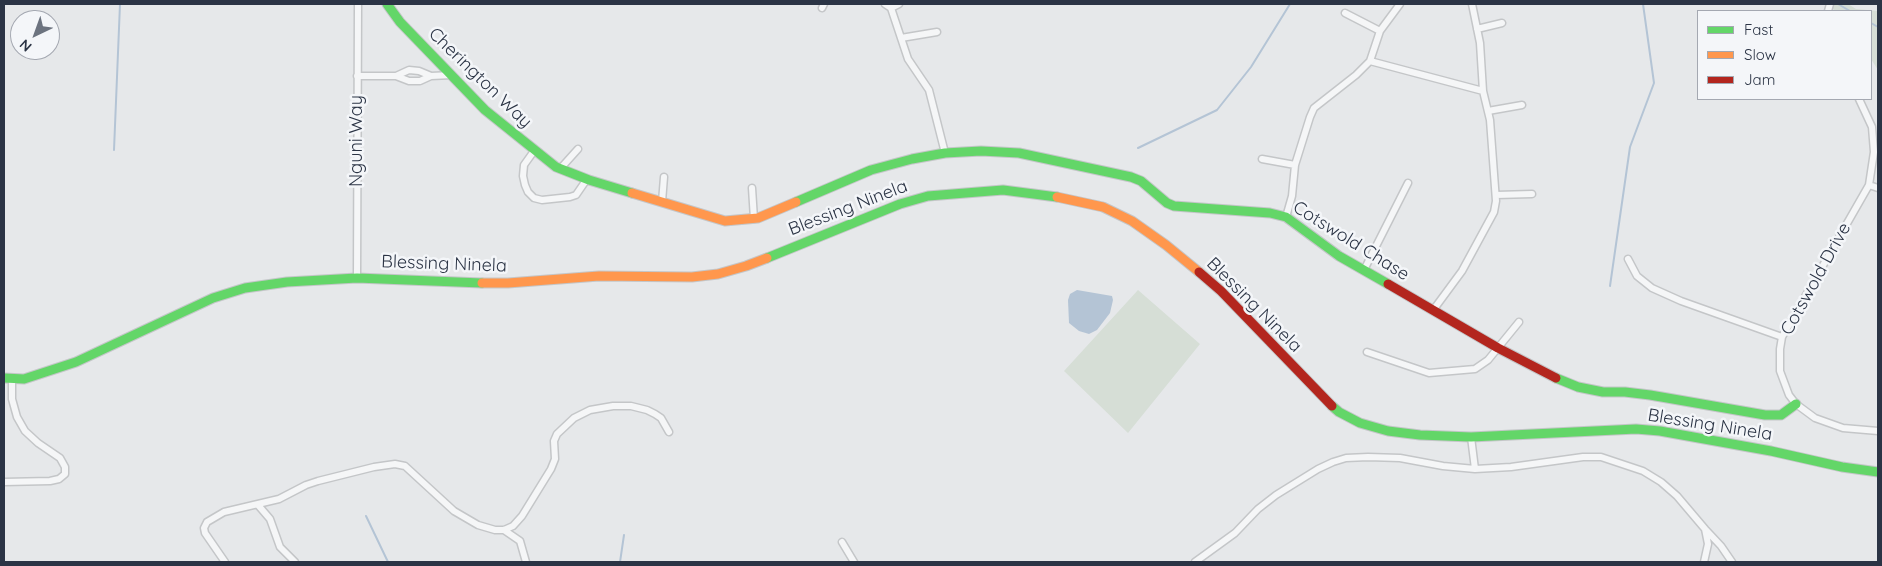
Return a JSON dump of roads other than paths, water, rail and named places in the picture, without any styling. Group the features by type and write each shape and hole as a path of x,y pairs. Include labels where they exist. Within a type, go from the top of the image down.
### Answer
{"street":[{"name":"Nguni Way","path":"357,278 358,4"},
{"name":"Cherington Way","path":"387,4 400,22 485,110 560,169 725,221 754,218 792,204 870,170 945,153"},
{"path":"899,4 888,6 908,60 929,90 945,153"},
{"path":"1286,217 1292,196 1295,165 1314,108 1356,75 1370,60 1380,31 1400,4"},
{"path":"1434,309 1462,271 1494,212 1496,195 1488,111 1483,91 1477,29 1472,4"},
{"path":"1345,13 1380,31"},
{"path":"1477,29 1502,23"},
{"path":"901,38 937,32"},
{"path":"1370,60 1483,91"},
{"path":"358,76 396,76 409,70 419,71 430,76 452,75"},
{"name":"Cotswold Drive","path":"1859,100 1872,127 1874,152 1869,185 1782,337 1780,371 1785,386 1796,404 1815,418 1831,425 1849,429 1878,431"},
{"path":"1488,111 1522,105"},
{"path":"560,169 578,149"},
{"name":"Cherington Way","path":"534,150 524,165 523,176 528,192 534,198 542,200 570,197 576,194 587,179"},
{"name":"Cotswold Chase","path":"945,153 981,151 1019,153 1130,177 1141,181 1167,203 1174,206 1270,213 1286,217 1326,247 1364,270 1434,309 1498,348 1556,378 1578,387 1603,392 1650,394 1765,415 1781,415 1796,404"},
{"path":"1262,159 1295,165"},
{"path":"662,202 664,177"},
{"path":"1364,270 1408,183"},
{"path":"1869,185 1878,188"},
{"path":"752,188 754,218"},
{"name":"Blessing Ninela","path":"8,379 33,377 76,362 213,298 246,288 287,282 357,278 453,283 508,283 599,276 692,277 718,274 746,266 900,204 928,196 1003,190 1028,192 1103,206 1132,221 1166,245 1221,291 1318,393 1339,412 1360,423 1388,431 1420,435 1471,437 1597,430 1636,429 1660,431 1842,467 1878,472"},
{"path":"1496,195 1532,194"},
{"path":"1628,259 1637,276 1652,288 1681,301 1782,337"},
{"path":"1367,352 1429,373 1475,369 1488,360 1519,322"},
{"path":"4,482 50,482 59,479 65,474 65,467 60,458 38,443 25,430 16,417 8,379"},
{"path":"225,562 205,533 204,528 207,522 224,512 279,499 318,481 374,467 395,464 405,466 414,472 454,511 478,525 495,530 504,530 513,526 522,516 551,469 555,459 554,441 557,434 574,418 590,410 614,406 631,406 656,414 661,418 669,432"},
{"path":"1471,437 1475,468"},
{"path":"1195,562 1235,533 1258,509 1276,495 1318,469 1346,458 1368,457 1400,458 1443,466 1475,468 1511,467 1583,457 1601,457 1626,464 1661,482 1677,496 1721,546 1732,562"},
{"path":"258,505 270,519 280,547 295,562"},
{"path":"1704,562 1708,544 1705,529"},
{"path":"504,530 520,541 526,562"},
{"path":"842,542 854,562"}],"water":[{"path":"1077,290 1112,296 1110,313 1097,330 1089,334 1079,331 1069,323 1068,300 1070,294"}],"waterway":[{"path":"114,150 120,4"},
{"path":"1138,148 1217,110 1251,67 1290,4"},
{"path":"1610,286 1630,147 1654,83 1643,4"},
{"path":"1838,4 1848,10"},
{"path":"1872,24 1878,27"},
{"path":"366,516 388,562"},
{"path":"620,562 624,535"}]}
